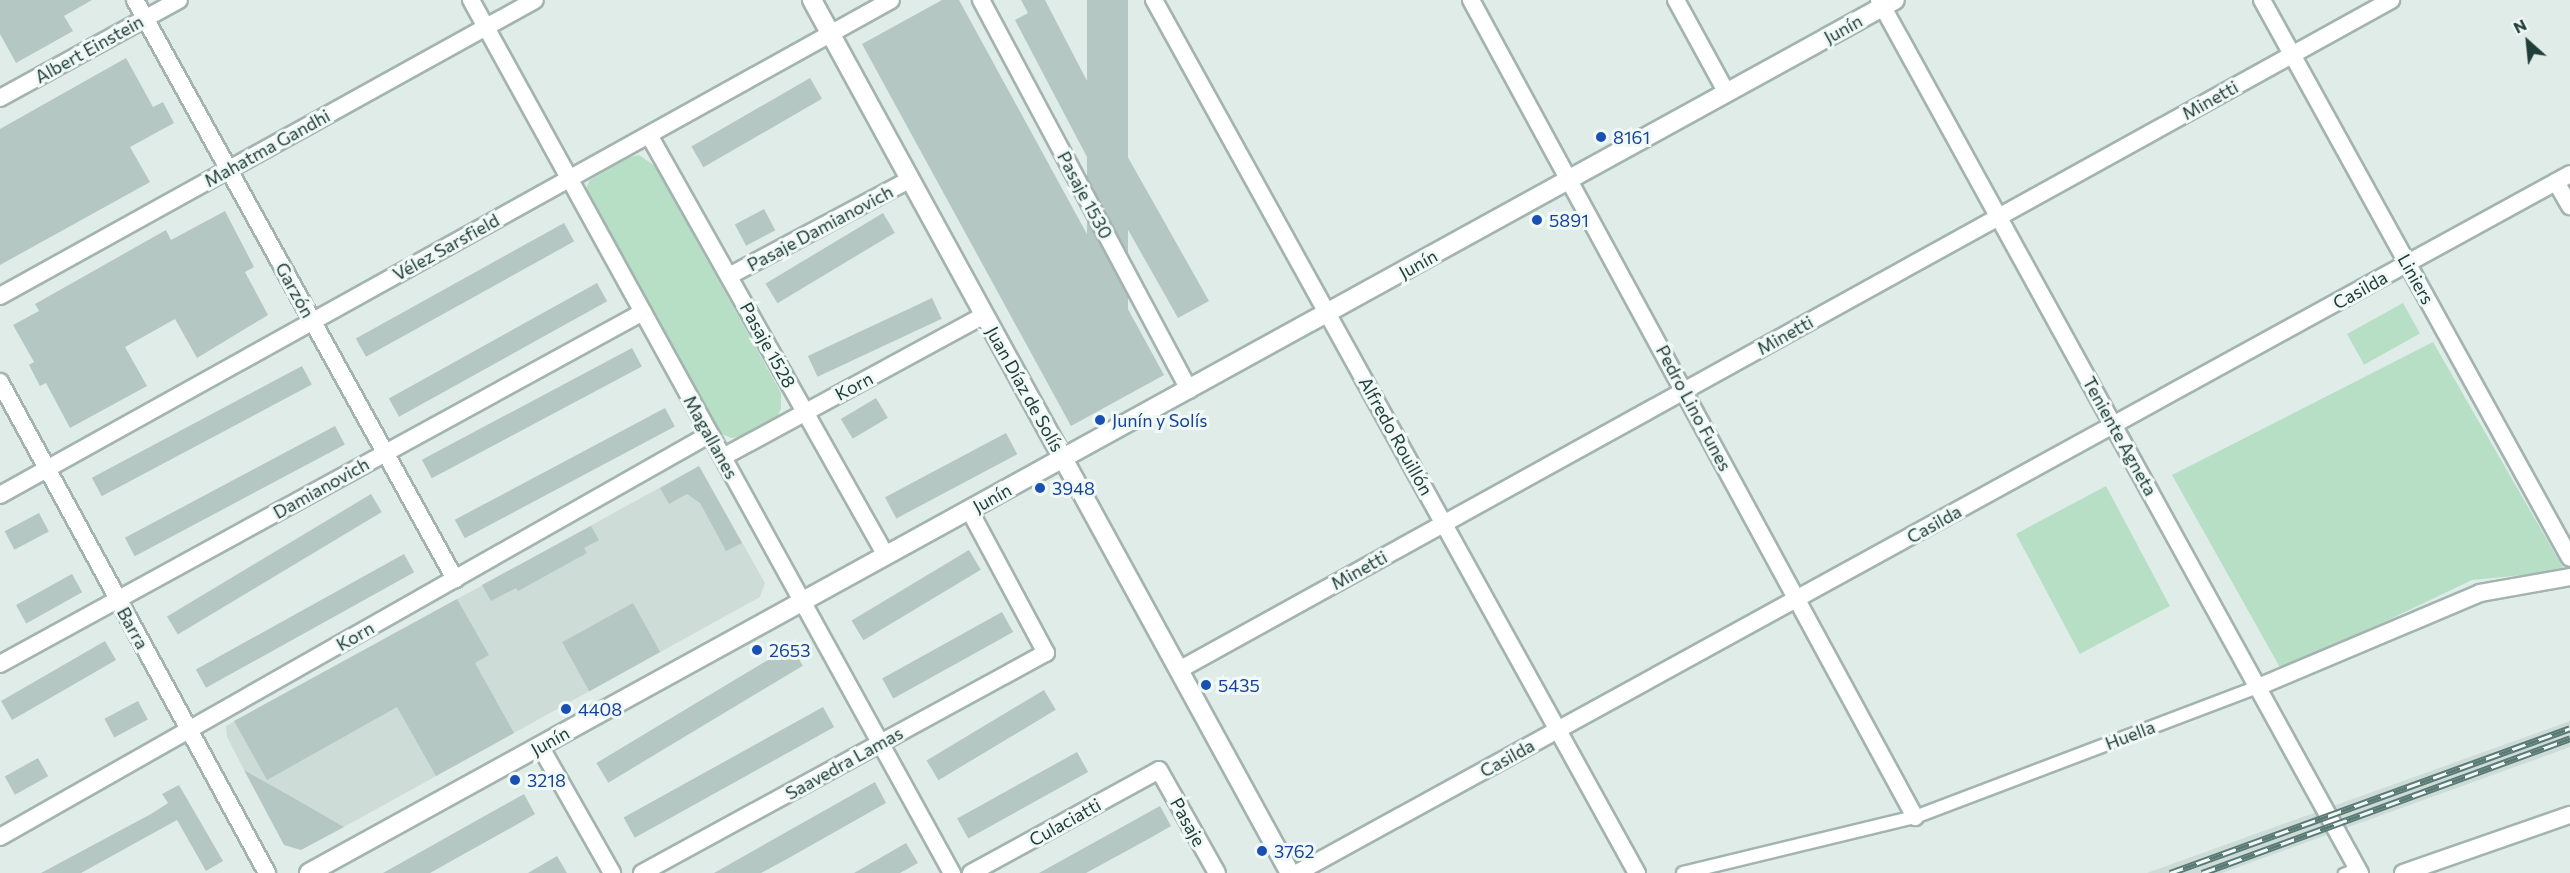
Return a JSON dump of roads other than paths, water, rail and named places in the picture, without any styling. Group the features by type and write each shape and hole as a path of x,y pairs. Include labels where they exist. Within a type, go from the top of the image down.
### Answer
{"main road":[{"name":"Juan Díaz de Solís","path":"812,0 1290,873"},
{"name":"Junín","path":"309,873 1190,390 1727,93 1886,2"}],"street":[{"name":"Garzón","path":"135,0 455,579"},
{"name":"Albert Einstein","path":"0,98 178,0"},
{"name":"Magallanes","path":"471,0 952,873"},
{"name":"Mahatma Gandhi","path":"0,296 535,0"},
{"name":"Vélez Sarsfield","path":"0,495 891,0"},
{"name":"Pasaje 1530","path":"981,0 1190,390"},
{"name":"Alfredo Rouillón","path":"1154,0 1637,873"},
{"name":"Pedro Lino Funes","path":"1471,0 1685,390 1915,817"},
{"path":"1676,0 1727,93"},
{"name":"Liniers","path":"2262,0 2570,558"},
{"name":"Minetti","path":"1179,670 2391,0"},
{"name":"Teniente Agneta","path":"1886,2 1999,217 2258,687 2353,871"},
{"name":"Pasaje 1528","path":"649,135 886,556"},
{"path":"2563,178 2570,206"},
{"name":"Casilda","path":"1297,873 2563,178"},
{"name":"Pasaje Damianovich","path":"729,276 911,179"},
{"name":"Damianovich","path":"0,664 643,312"},
{"name":"Korn","path":"723,457 985,315"},
{"name":"Barra","path":"0,382 267,873"},
{"name":"Korn","path":"0,837 710,434"},
{"name":"Saavedra Lamas","path":"642,873 1046,653 970,511"},
{"name":"Huella","path":"1683,873 1915,817 2258,687 2480,592 2570,577"},
{"path":"540,746 612,873"},
{"name":"Culaciatti","path":"971,873 1159,770"},
{"name":"Pasaje","path":"1159,770 1217,873"},
{"path":"2403,873 2570,815"}],"railway":[{"path":"2170,873 2570,728"},
{"path":"2202,873 2570,738"}],"place":[{"name":"8161","path":"1601,137"},
{"name":"5891","path":"1537,220"},
{"name":"Junín y Solís","path":"1100,420"},
{"name":"3948","path":"1040,488"},
{"name":"2653","path":"757,650"},
{"name":"5435","path":"1206,685"},
{"name":"4408","path":"566,709"},
{"name":"3218","path":"515,780"},
{"name":"3762","path":"1262,851"}]}
